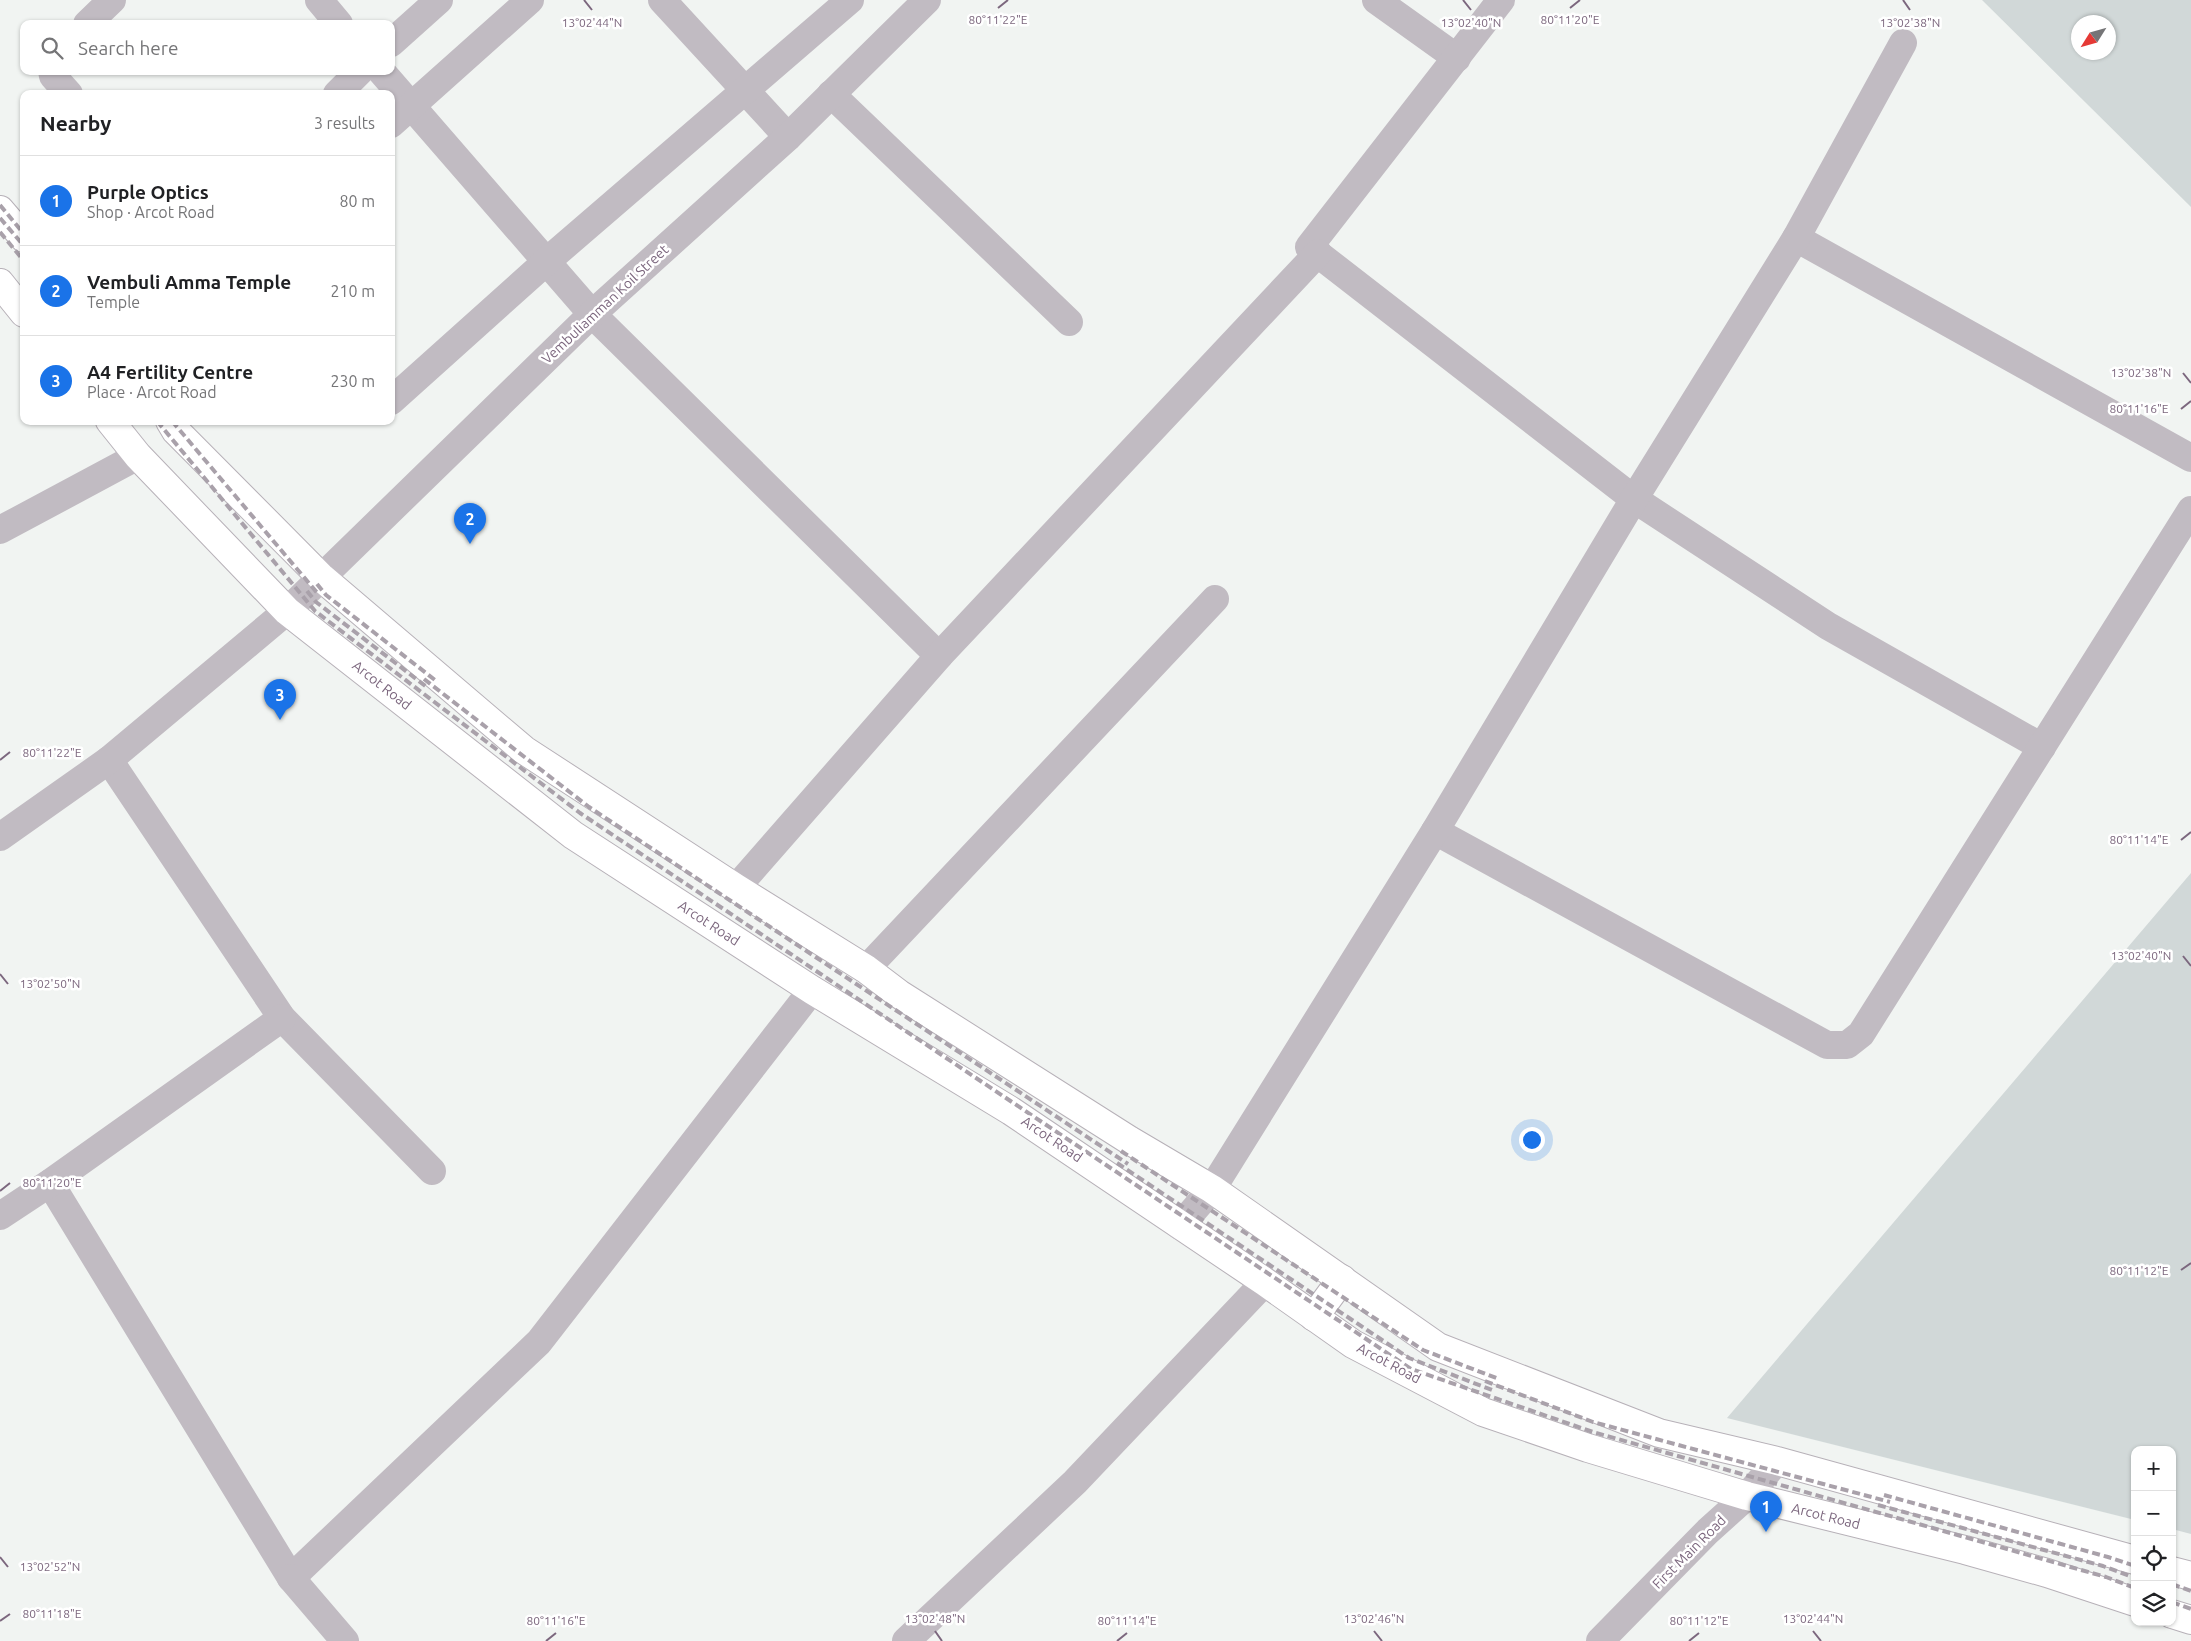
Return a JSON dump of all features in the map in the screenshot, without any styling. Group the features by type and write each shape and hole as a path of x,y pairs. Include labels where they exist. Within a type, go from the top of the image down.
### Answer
{"main road":[{"path":"0,210 20,233"},
{"path":"0,283 20,308"},
{"name":"Arcot Road","path":"113,425 138,456 287,611 573,835 812,990 1011,1111 1265,1282 1353,1344 1483,1412 1588,1448 1747,1496 1965,1550 2047,1573 2131,1601"},
{"path":"172,425 176,431 322,578 524,750 736,888 866,969 899,994 1128,1140 1212,1189 1438,1347 1659,1433 1777,1461 2131,1559"},
{"path":"1314,1317 1342,1279"},
{"path":"2176,1572 2191,1576"},
{"path":"2176,1615 2191,1620"}],"street":[{"path":"91,20 112,0"},
{"path":"319,0 336,20"},
{"path":"395,39 439,0"},
{"path":"395,120 530,0"},
{"path":"662,0 788,137"},
{"path":"395,397 547,261 850,0"},
{"name":"Vembuliamman Koil Street","path":"0,838 109,760 287,611 592,314 788,137 928,0"},
{"path":"1376,0 1458,58"},
{"path":"1501,0 1458,58 1309,246 1634,499 1828,626 2042,747"},
{"path":"1180,1226 1212,1189 1435,831 1634,499 1796,238 1903,43"},
{"path":"53,75 65,90"},
{"path":"341,90 356,75"},
{"path":"385,75 592,314 939,656"},
{"path":"831,94 1069,322"},
{"path":"1796,238 2191,458"},
{"path":"736,888 939,656 1318,252"},
{"path":"0,530 138,456"},
{"path":"1435,831 1827,1045 1847,1045 1861,1034 2191,510"},
{"path":"866,969 1216,599"},
{"path":"109,760 282,1018 432,1171"},
{"path":"291,1578 539,1342 812,990"},
{"path":"0,1216 50,1184 282,1018"},
{"path":"50,1184 291,1578 330,1636"},
{"path":"906,1641 1075,1482 1265,1282"},
{"name":"First Main Road","path":"1600,1641 1708,1531 1747,1496 1777,1461"}],"shaded area":[{"path":"1982,0 2191,0 2191,207"},
{"path":"2191,873 2191,1534 2176,1530 2176,1446 2131,1446 2131,1519 1727,1418"}],"railway":[{"path":"0,205 20,229"},
{"path":"0,218 20,241"},
{"path":"0,232 20,256"},
{"path":"160,425 315,611 580,813 1411,1369 1593,1432 2106,1577 2131,1586"},
{"path":"175,425 319,595"},
{"path":"317,584 326,595 435,680"},
{"path":"307,591 316,602 428,688"},
{"path":"424,679 589,807 1128,1164"},
{"path":"1121,1151 1423,1350 1499,1379"},
{"path":"1117,1163 1409,1358 1492,1390"},
{"path":"1485,1381 1593,1422 1890,1502"},
{"path":"1884,1495 2131,1565"},
{"path":"1878,1505 2103,1566 2131,1576"},
{"path":"2176,1585 2191,1591"},
{"path":"2176,1603 2191,1609"}],"place":[{"name":"Vembuli Amma Temple","path":"470,544"},
{"name":"A4 Fertility Centre","path":"280,720"},
{"name":"Purple Optics","path":"1766,1532"}]}
